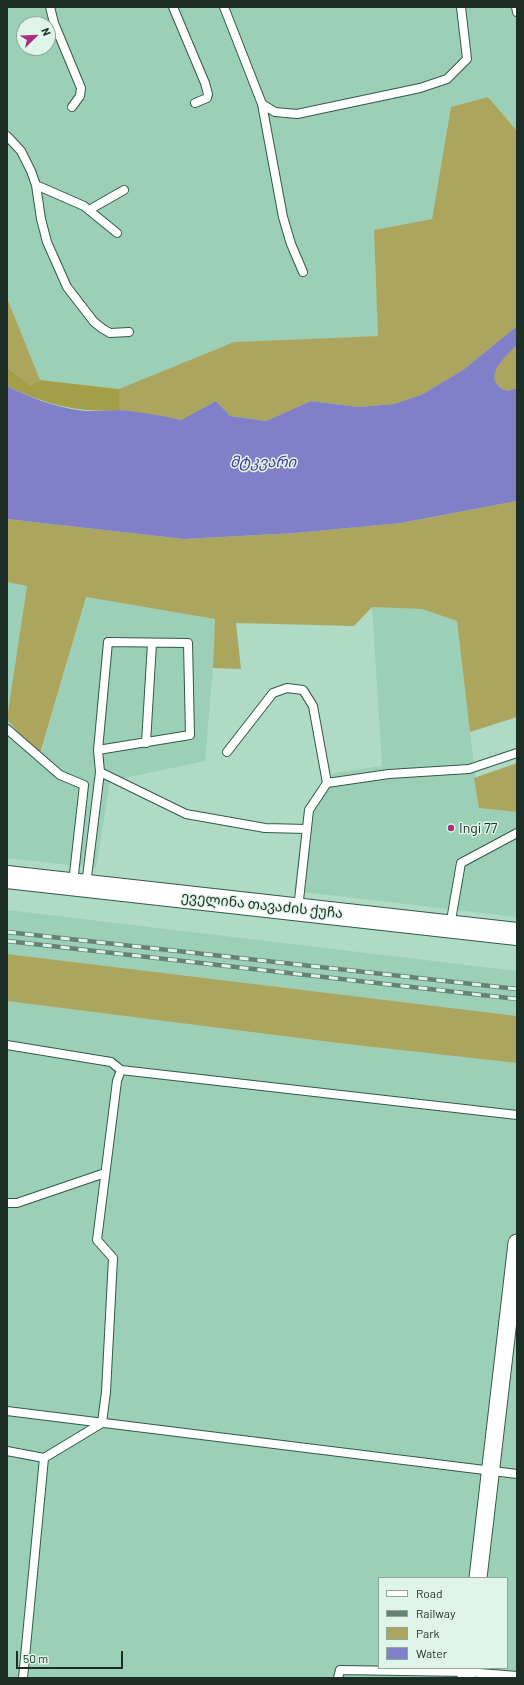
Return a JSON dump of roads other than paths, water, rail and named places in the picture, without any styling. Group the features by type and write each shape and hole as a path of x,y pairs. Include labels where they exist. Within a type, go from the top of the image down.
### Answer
{"main road":[{"name":"ეველინა თავაძის ქუჩა","path":"7,876 517,934"}],"street":[{"path":"478,1577 515,1271 517,1243"}],"lane":[{"path":"50,7 54,23 81,88 80,96 72,107"},
{"path":"173,7 205,83 208,94 207,98 195,103"},
{"path":"224,7 262,104 283,216 291,244 303,272"},
{"path":"262,104 275,112 296,114 420,88 447,78 467,59 461,7"},
{"path":"516,7 517,12"},
{"path":"7,136 21,151 36,185 41,219 47,242 67,287 94,322 103,329 110,333 129,332"},
{"path":"36,185 84,206 117,233"},
{"path":"89,210 124,190"},
{"path":"80,885 100,772 98,750 108,642 188,643 190,735 98,750"},
{"path":"146,743 152,643"},
{"path":"227,752 273,693 287,688 303,690 313,706 326,783 310,810 298,909"},
{"path":"7,729 60,775 84,785 80,885"},
{"path":"326,783 389,774 469,769 517,752"},
{"path":"100,772 186,814 265,828 307,829"},
{"path":"450,926 461,864 517,833"},
{"path":"7,1045 111,1062 121,1070 517,1115"},
{"path":"102,1422 106,1392 113,1258 97,1240 117,1080 121,1070"},
{"path":"7,1203 17,1203 105,1173"},
{"path":"7,1411 517,1474"},
{"path":"7,1451 44,1458 102,1422"},
{"path":"23,1678 44,1458"},
{"path":"338,1678 340,1670 466,1673 517,1676"}],"water":[{"name":"მტკვარი","path":"517,326 517,345 497,368 495,380 499,386 507,391 517,388 517,501 401,523 296,533 184,539 7,519 7,386 41,401 77,410 120,410 181,420 216,401 230,416 266,421 311,401 359,407 394,404 421,395 463,370"}],"railway":[{"path":"7,932 517,989"},
{"path":"7,941 517,999"}],"place":[{"name":"Ingi 77","path":"451,828"}]}
